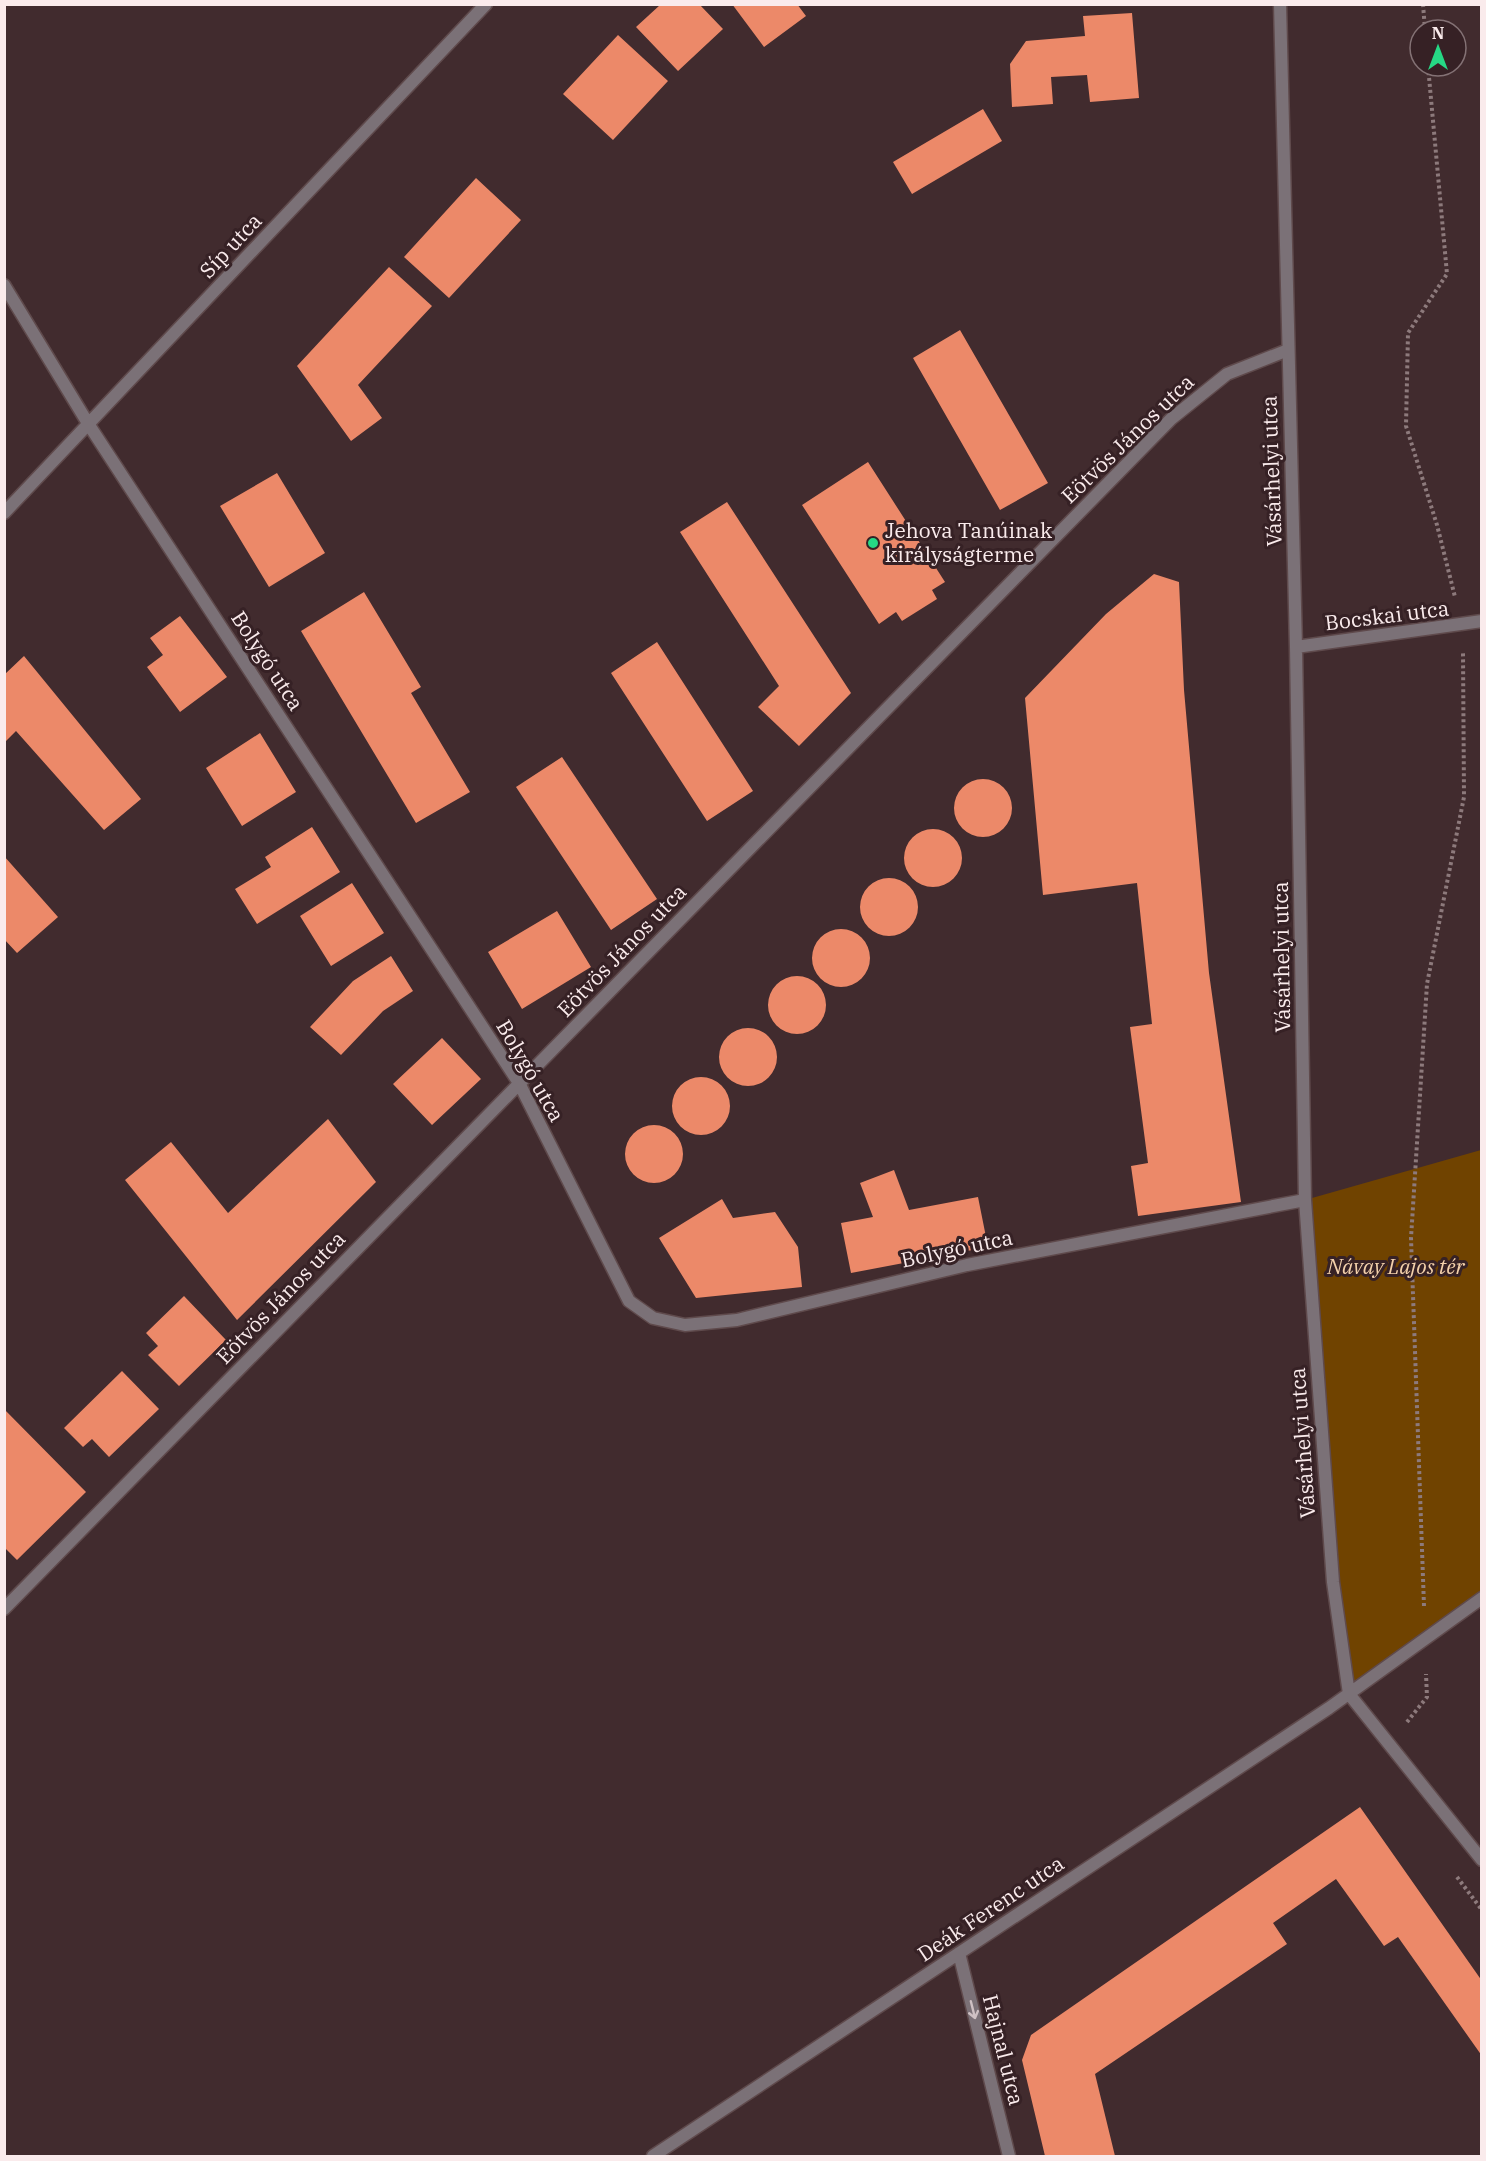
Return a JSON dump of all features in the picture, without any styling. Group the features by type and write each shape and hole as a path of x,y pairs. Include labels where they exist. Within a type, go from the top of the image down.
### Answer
{"street":[{"name":"Síp utca","path":"4,513 486,4"},
{"name":"Vásárhelyi utca","path":"1280,4 1296,646 1305,1200 1333,1582 1349,1694"},
{"name":"Bolygó utca","path":"4,285 89,425 519,1083 629,1301 653,1318 685,1325 736,1320 967,1265 1305,1200"},
{"name":"Eötvös János utca","path":"4,1609 1171,419 1227,374 1288,350"},
{"name":"Bocskai utca","path":"1296,646 1463,626 1482,621"},
{"path":"1482,1598 1349,1694 1482,1860"},
{"name":"Deák Ferenc utca","path":"653,2157 1349,1694"},
{"name":"Hajnal utca","path":"959,1953 1009,2157"}],"path":[{"path":"1386,1740 1399,1731 1426,1697 1411,1238 1426,984 1464,797 1463,626 1437,525 1406,426 1408,333 1448,274 1429,78"}],"green space":[{"name":"Návay Lajos tér","path":"1481,1150 1481,1598 1349,1694 1333,1582 1305,1200"}],"building":[{"path":"732,4 797,4 806,16 764,47"},
{"path":"660,5 700,5 723,29 678,71 636,27"},
{"path":"1132,13 1139,98 1090,102 1087,75 1051,77 1053,104 1012,107 1010,64 1026,41 1085,36 1083,16"},
{"path":"618,35 668,81 613,140 563,94"},
{"path":"983,109 1002,141 912,194 893,162"},
{"path":"476,178 521,220 449,298 404,257"},
{"path":"389,267 432,306 358,385 382,418 351,441 297,366"},
{"path":"960,330 1048,483 1000,510 913,358"},
{"name":"Jehova Tanúinak királyságterme","path":"868,462 945,582 932,590 937,599 902,621 896,612 879,624 802,505"},
{"path":"277,473 325,553 269,587 220,506"},
{"path":"727,502 851,693 799,746 758,707 779,686 680,532"},
{"path":"1154,574 1179,582 1184,690 1209,973 1241,1202 1138,1216 1131,1166 1148,1163 1130,1027 1152,1024 1137,883 1043,895 1025,698 1106,614"},
{"path":"364,592 421,687 411,693 470,792 416,823 301,631"},
{"path":"180,616 227,677 180,712 147,667 163,655 150,638"},
{"path":"657,642 753,791 707,821 611,673"},
{"path":"24,656 141,799 104,830 16,731 4,743 4,675"},
{"path":"260,733 296,792 242,826 206,768"},
{"path":"562,757 657,899 611,930 516,787"},
{"path":"983,779 994,781 1007,792 1012,808 1010,819 999,832 983,837 972,835 959,824 954,808 956,797 967,784"},
{"path":"312,827 340,872 257,924 235,889 271,867 265,857"},
{"path":"933,829 944,831 957,842 962,858 960,869 949,882 933,887 922,885 909,874 904,858 906,847 917,834"},
{"path":"4,856 58,917 17,953 4,939"},
{"path":"889,878 900,880 910,886 916,896 918,907 916,918 910,928 900,934 889,936 878,934 868,928 862,918 860,907 862,896 868,886 878,880"},
{"path":"352,883 384,933 331,966 300,916"},
{"path":"557,911 591,967 522,1009 488,952"},
{"path":"841,929 852,931 865,942 870,958 868,969 857,982 841,987 830,985 817,974 812,958 814,947 825,934"},
{"path":"391,956 413,991 383,1011 341,1055 310,1027 353,981"},
{"path":"797,976 808,978 821,989 826,1005 824,1016 813,1029 797,1034 786,1032 773,1021 768,1005 770,994 781,981"},
{"path":"748,1028 759,1030 772,1041 777,1057 775,1068 764,1081 748,1086 737,1084 724,1073 719,1057 721,1046 732,1033"},
{"path":"442,1038 481,1079 432,1125 393,1084"},
{"path":"701,1077 712,1079 722,1085 728,1095 730,1106 728,1117 722,1127 712,1133 701,1135 690,1133 680,1127 674,1117 672,1106 674,1095 680,1085 690,1079"},
{"path":"328,1119 376,1182 237,1320 125,1180 171,1142 228,1213"},
{"path":"654,1125 665,1127 678,1138 683,1154 681,1165 670,1178 654,1183 643,1181 630,1170 625,1154 627,1143 638,1130"},
{"path":"894,1170 909,1210 978,1197 988,1247 851,1273 841,1223 873,1217 860,1183"},
{"path":"722,1199 733,1218 775,1212 798,1247 802,1287 696,1298 659,1238"},
{"path":"184,1296 226,1340 179,1386 148,1355 158,1346 146,1333"},
{"path":"122,1371 159,1409 109,1457 92,1439 83,1447 64,1428"},
{"path":"4,1409 86,1492 17,1560 4,1547"},
{"path":"1360,1807 1482,1981 1482,2056 1398,1937 1384,1946 1336,1879 1273,1923 1287,1944 1095,2074 1115,2156 1045,2156 1022,2060 1031,2035"}],"place":[{"name":"Jehova Tanúinak királyságterme","path":"873,543"}]}
